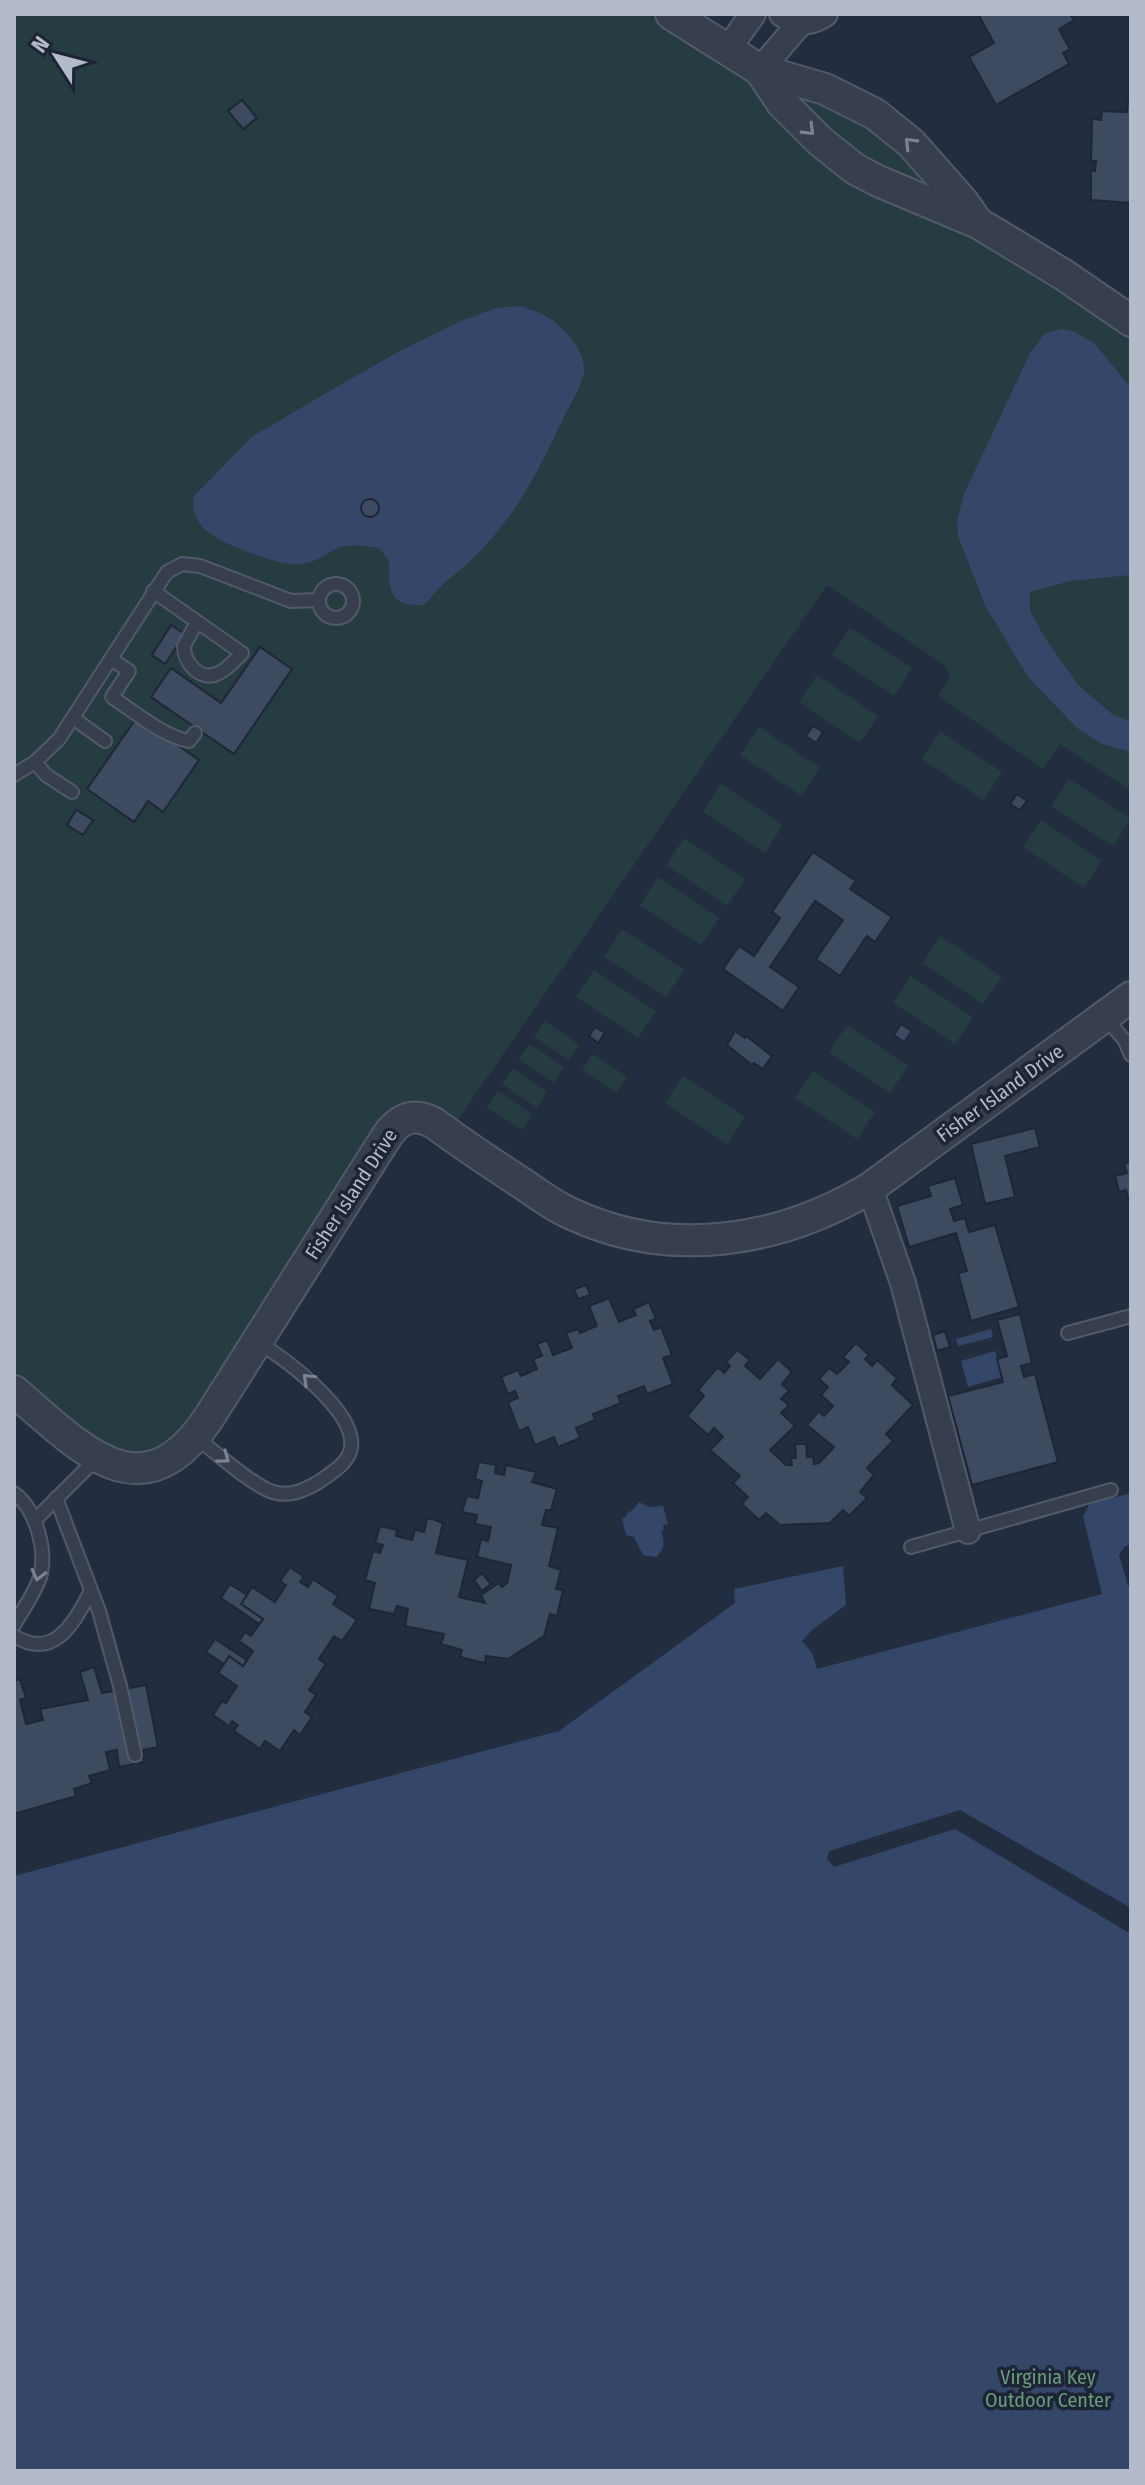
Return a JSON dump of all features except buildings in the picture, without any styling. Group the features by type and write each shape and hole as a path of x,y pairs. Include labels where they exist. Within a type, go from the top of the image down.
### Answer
{"street":[{"path":"671,14 760,70 825,89 875,114 900,133 935,170 978,223"},
{"path":"728,49 753,14"},
{"path":"760,70 792,18 814,20 825,14"},
{"path":"760,70 782,103 832,152 866,176 978,223 1064,275 1131,321"},
{"path":"917,197 935,170"},
{"name":"Fisher Island Drive","path":"14,1391 98,1457 130,1468 149,1468 178,1454 195,1437 387,1136 396,1124 407,1118 421,1118 434,1123 572,1214 622,1232 650,1237 684,1241 720,1240 779,1229 837,1207 870,1188 1131,997"},
{"path":"870,1188 903,1283 968,1531"}],"lane":[{"path":"14,775 35,762 59,739 167,572 182,564 200,566 291,601 319,600"},
{"path":"153,591 242,653 223,671 214,675 201,674 184,654 184,646 197,622"},
{"path":"111,659 129,671 112,697 182,740 189,741 195,733"},
{"path":"73,718 105,741"},
{"path":"35,762 46,775 72,792"},
{"path":"1104,1017 1122,1036 1131,1055"},
{"path":"1068,1333 1131,1316"},
{"path":"195,1437 261,1486 280,1494 308,1488 347,1459 351,1447 347,1429 325,1396 289,1363 255,1341"},
{"path":"34,1521 98,1457"},
{"path":"911,1547 1111,1490"},
{"path":"14,1493 24,1501 34,1521 42,1558 40,1575 14,1625"},
{"path":"56,1498 99,1611 135,1755"},
{"path":"14,1636 35,1644 58,1638 73,1622 91,1591"}],"green space":[{"path":"14,14 647,14 681,32 731,66 928,210 1131,329 1131,791 1060,744 1043,769 938,696 950,678 944,665 827,585 455,1124 421,1104 407,1102 393,1113 172,1448 119,1456 14,1378"},
{"path":"782,87 868,118 919,169 921,178 911,184 846,153"},
{"path":"850,628 912,668 894,696 832,655"},
{"path":"817,675 878,716 860,743 799,702"},
{"path":"759,727 820,768 802,796 740,755"},
{"path":"940,731 1002,772 984,800 922,759"},
{"path":"1069,779 1131,819 1113,846 1051,806"},
{"path":"721,784 783,825 765,853 703,812"},
{"path":"1041,820 1102,861 1084,888 1023,847"},
{"path":"684,838 745,879 727,906 666,865"},
{"path":"658,877 719,918 701,945 640,905"},
{"path":"622,929 684,970 666,997 604,957"},
{"path":"940,936 1002,977 983,1004 922,963"},
{"path":"594,970 656,1011 638,1038 576,997"},
{"path":"911,976 973,1017 955,1044 893,1003"},
{"path":"545,1021 579,1045 569,1060 534,1037"},
{"path":"847,1025 908,1066 890,1093 829,1052"},
{"path":"530,1044 564,1067 554,1083 518,1059"},
{"path":"593,1054 627,1077 617,1093 582,1070"},
{"path":"513,1068 547,1092 537,1108 502,1084"},
{"path":"813,1071 875,1112 857,1139 795,1098"},
{"path":"683,1076 745,1117 727,1144 665,1103"},
{"path":"498,1091 532,1114 522,1130 486,1107"}],"water":[{"path":"521,306 546,316 568,334 582,357 583,377 517,506 470,561 423,605 403,603 393,594 389,561 379,548 346,546 309,562 288,564 231,545 207,531 199,522 194,511 194,496 253,436 396,353 461,321 496,308"},
{"path":"1062,329 1073,331 1095,344 1131,388 1131,575 1070,581 1030,592 1030,610 1043,635 1078,685 1112,714 1131,722 1131,752 1102,744 1077,728 1028,677 985,605 958,536 957,521 964,494 1030,353 1045,333"},
{"path":"991,1329 993,1337 958,1346 956,1339"},
{"path":"995,1351 1002,1377 968,1387 961,1361"},
{"path":"1131,1493 1131,1545 1125,1546 1119,1555 1128,1586 1131,1587 1131,2471 14,2471 14,1876 559,1731 735,1603 734,1589 843,1566 846,1605 802,1641 812,1653 817,1669 1102,1594 1083,1516 1090,1504"},
{"path":"639,1502 649,1507 663,1506 668,1524 663,1525 663,1545 656,1557 643,1555 634,1537 626,1535 622,1518"}],"pier":[{"path":"960,1810 1131,1908 1131,1934 955,1829 834,1867 827,1859 829,1851"}],"park label":[{"name":"Virginia Key Outdoor Center","path":"1048,2388"}]}
